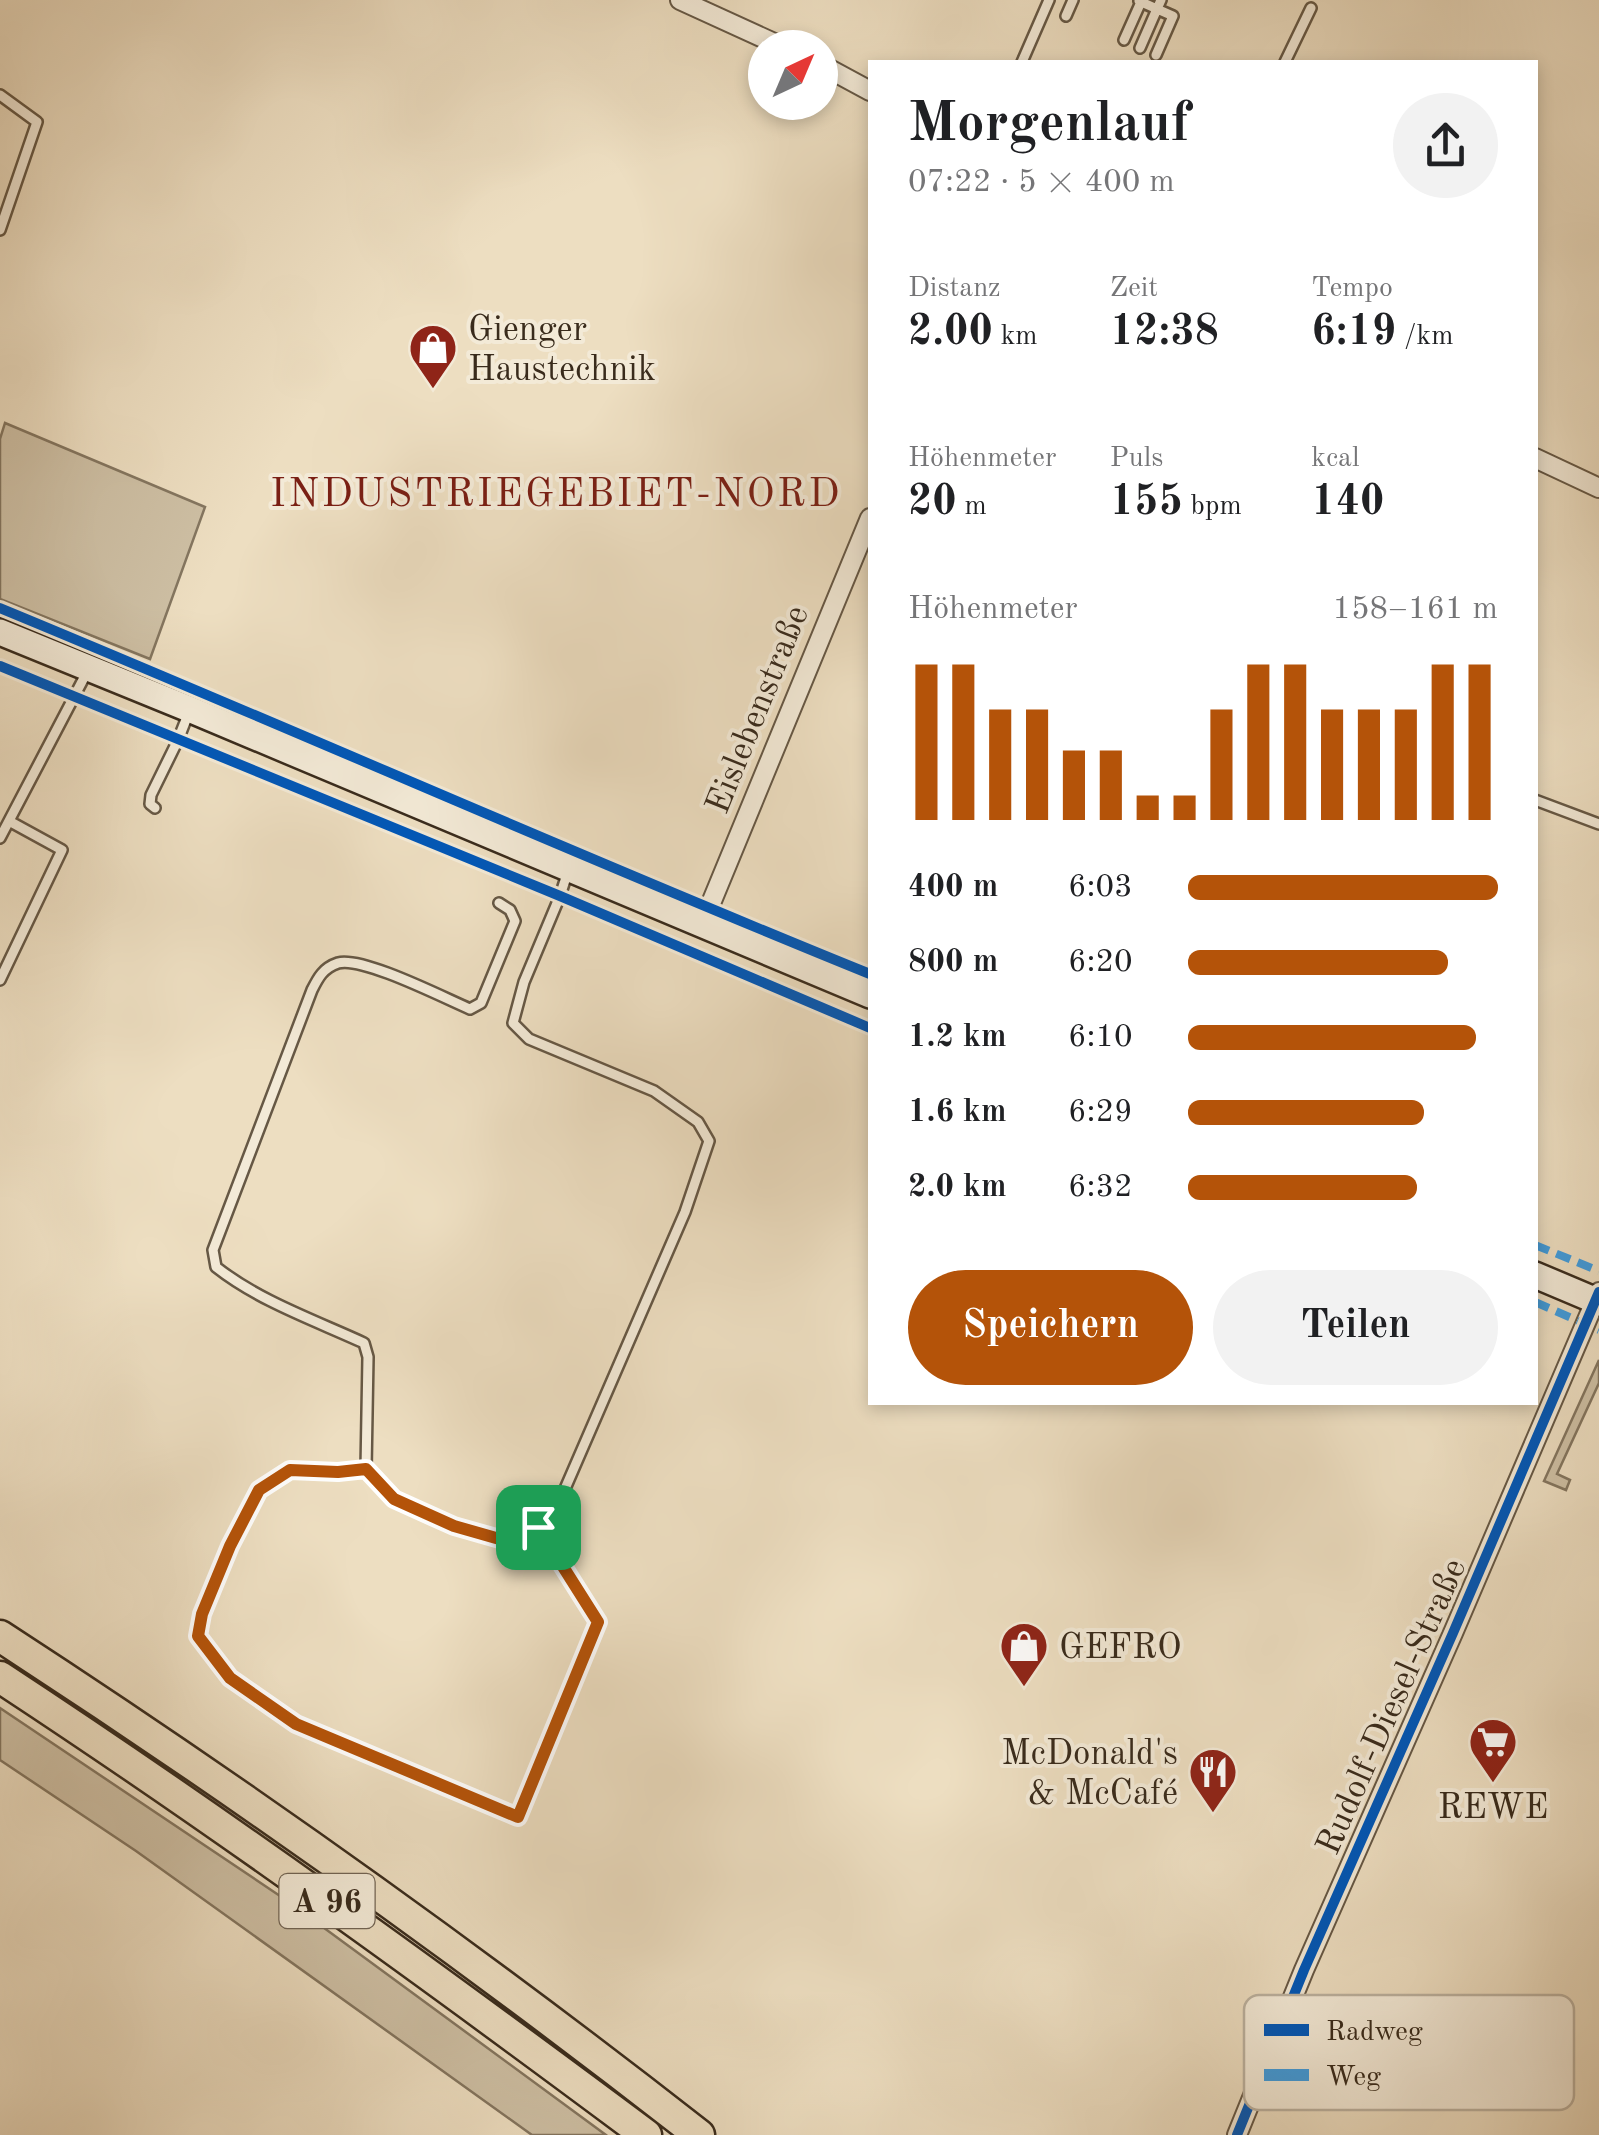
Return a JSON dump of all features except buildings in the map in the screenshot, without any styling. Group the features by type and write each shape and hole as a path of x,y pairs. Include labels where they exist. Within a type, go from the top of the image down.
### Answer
{"highway":[{"path":"0,1615 40,1642 72,1682"},
{"name":"A 96","path":"0,1636 175,1751 352,1875 700,2135"},
{"name":"A 96","path":"0,1677 274,1863 646,2135"}],"street":[{"path":"680,0 748,31"},
{"path":"838,74 868,90"},
{"path":"1538,459 1599,488"},
{"name":"Eislebenstraße","path":"702,925 868,523"},
{"path":"0,632 868,994"},
{"path":"1538,1276 1598,1298"},
{"name":"Rudolf-Diesel-Straße","path":"1294,1995 1598,1298"},
{"name":"Rudolf-Diesel-Straße","path":"1237,2135 1247,2110"}],"lane":[{"path":"1023,60 1048,0"},
{"path":"1066,16 1073,0"},
{"path":"1124,40 1138,1 1159,4 1173,16 1156,54"},
{"path":"1140,48 1159,4"},
{"path":"1286,60 1311,8"},
{"path":"0,94 36,122 0,230"},
{"path":"0,838 89,669"},
{"path":"155,808 150,804 151,794 190,709"},
{"path":"1538,801 1599,824"},
{"path":"0,980 62,850 8,821"},
{"path":"499,903 510,910 515,921 480,1003 470,1010 373,968 341,962 322,971 213,1250 216,1267 230,1278 364,1343 368,1357 366,1469 394,1499 454,1526 510,1542 538,1527 561,1498 684,1212 709,1141 698,1122 654,1091 528,1040 513,1023 524,982 569,869"},
{"path":"366,1469 290,1470 259,1490 230,1546 202,1614 198,1636 230,1678 296,1724 518,1817 598,1622 538,1527"}],"shaded area":[{"path":"5,423 205,507 150,659 0,599 0,439"},
{"path":"1599,1360 1599,1383 1557,1474 1570,1480 1566,1490 1544,1481"},
{"path":"0,1708 286,1900 606,2135 532,2135 136,1851 0,1760"}],"marked path":[{"path":"1538,1246 1599,1271"},
{"path":"1538,1303 1599,1330"}],"cycle path":[{"path":"0,608 868,973"},
{"path":"0,666 868,1027"},
{"path":"1294,1995 1599,1292"},
{"path":"1237,2135 1247,2110"}],"place":[{"name":"Gienger Haustechnik","path":"433,390"},
{"name":"GEFRO","path":"1024,1688"},
{"name":"REWE","path":"1493,1784"},
{"name":"McDonald's & McCafé","path":"1213,1814"}],"district":[{"name":"INDUSTRIEGEBIET-NORD","path":"556,492"}],"route":[{"path":"366,1469 394,1499 454,1526 510,1542 538,1527 598,1622 518,1817 296,1724 230,1678 198,1636 202,1614 230,1546 259,1490 290,1470 366,1469"}]}
